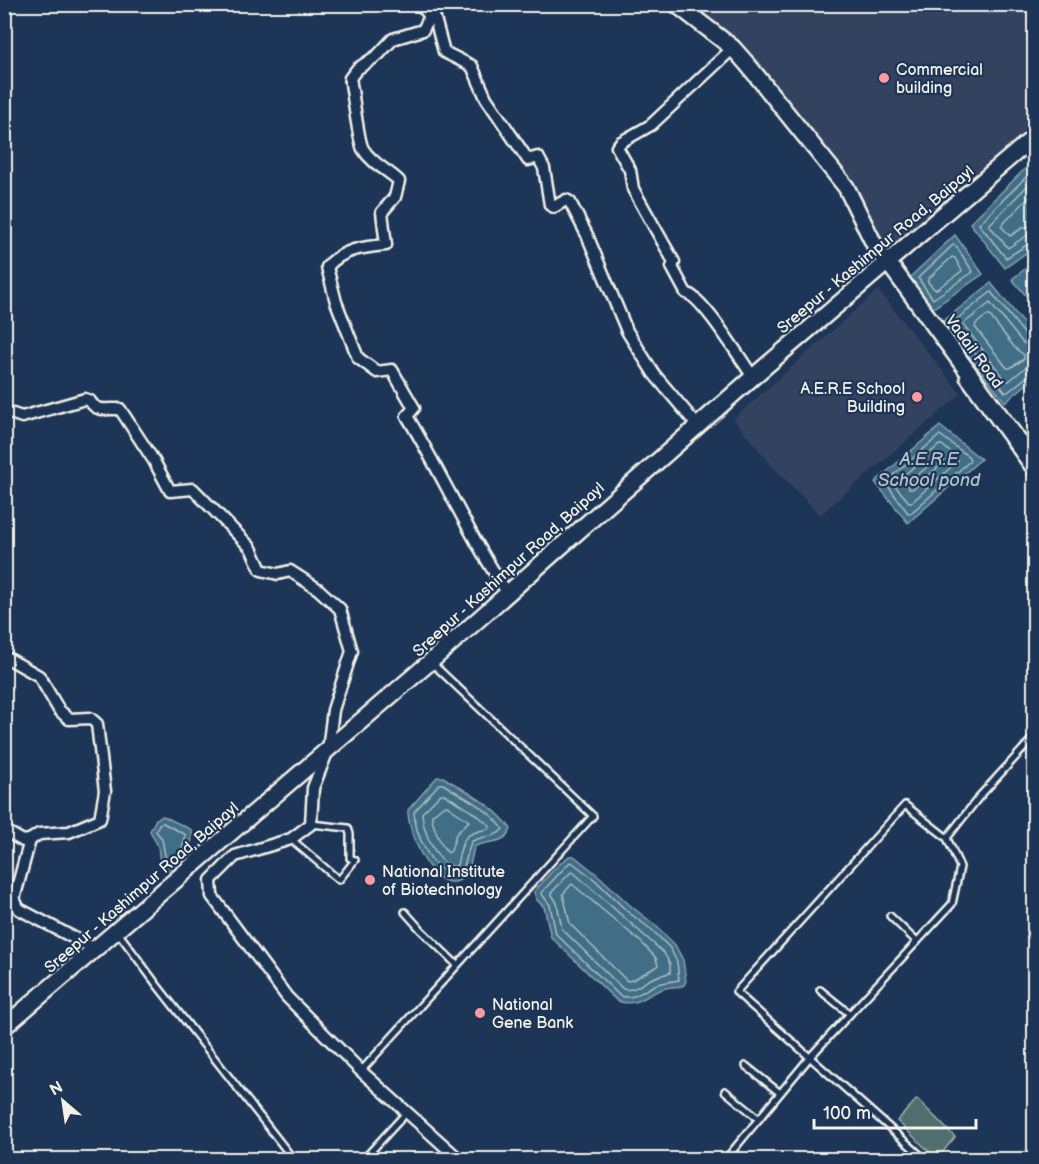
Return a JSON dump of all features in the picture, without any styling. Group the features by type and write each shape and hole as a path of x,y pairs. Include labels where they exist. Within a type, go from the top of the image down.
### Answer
{"street":[{"path":"420,4 430,16 423,30 393,39 378,55 357,69 350,78 362,148 378,166 391,173 399,182 394,197 382,212 386,245 356,248 334,259 327,267 336,302 358,358 377,372 392,370 414,408 407,416 441,474 485,558 507,592"},
{"path":"431,4 444,52 472,66 486,98 528,160 538,158 544,168 550,205 554,207 566,200 570,202 587,235 627,331 654,375 697,425"},
{"name":"Vadail Road","path":"676,4 733,48 846,187 886,267 1035,462"},
{"path":"733,48 651,125 621,142 617,147 630,170 633,189 674,262 672,267 686,292 704,307 753,377"},
{"name":"Sreepur - Kashimpur Road, Baipayl","path":"4,1027 430,662 697,425 886,267 1035,136"},
{"path":"4,411 22,417 85,399 101,410 120,410 154,461 170,490 193,489 251,548 261,570 278,574 290,571 330,598 340,609 352,651 333,710 328,750 313,788 311,824 291,839 235,856 211,880 212,896 287,997 361,1071 460,1160"},
{"path":"4,656 39,676 59,710 69,719 90,718 97,724 105,791 100,819 69,832 39,834 30,840 23,841 4,830"},
{"path":"30,840 15,899 18,909 95,949"}],"lane":[{"path":"958,371 1035,476"},
{"path":"361,1071 593,816 430,662"},
{"path":"947,838 979,797 1035,737"},
{"path":"725,1160 810,1057 952,904 960,867 947,838 905,805 736,992 810,1057 926,1160"},
{"path":"291,839 339,880 355,860 350,858 348,828 311,824"},
{"path":"405,912 457,965"},
{"path":"890,916 916,942"},
{"path":"117,931 294,1160"},
{"path":"820,990 850,1014"},
{"path":"746,1066 780,1093"},
{"path":"725,1092 759,1119"},
{"path":"363,1160 407,1112"}],"shaded area":[{"name":"Commercial building","path":"680,5 1034,5 1034,139 896,260 830,160"},
{"path":"878,290 961,394 820,515 775,469 733,419"}],"green space":[{"path":"917,1099 955,1137 937,1159 897,1121"}],"water":[{"path":"1034,160 1034,247 1005,268 970,223"},
{"path":"955,235 983,274 932,309 908,279"},
{"path":"1034,262 1034,305 1012,279"},
{"path":"991,283 1034,336 1034,378 1005,402 942,322"},
{"name":"A.E.R.E School pond","path":"940,426 981,459 908,523 875,482"},
{"path":"437,777 443,777 480,800 497,813 511,829 505,838 474,847 468,875 455,882 445,881 428,866 421,855 409,819 408,810"},
{"path":"163,816 192,830 187,855 175,869 169,871 160,863 158,846 150,831 156,819"},
{"path":"569,856 574,856 599,876 675,945 683,960 686,981 684,985 659,990 632,1003 617,1001 551,937 544,907 536,899 534,892"}],"place":[{"name":"Commercial building","path":"884,78"},
{"name":"A.E.R.E School Building","path":"917,397"},
{"name":"National Institute of Biotechnology","path":"370,880"},
{"name":"National Gene Bank","path":"480,1013"}]}
